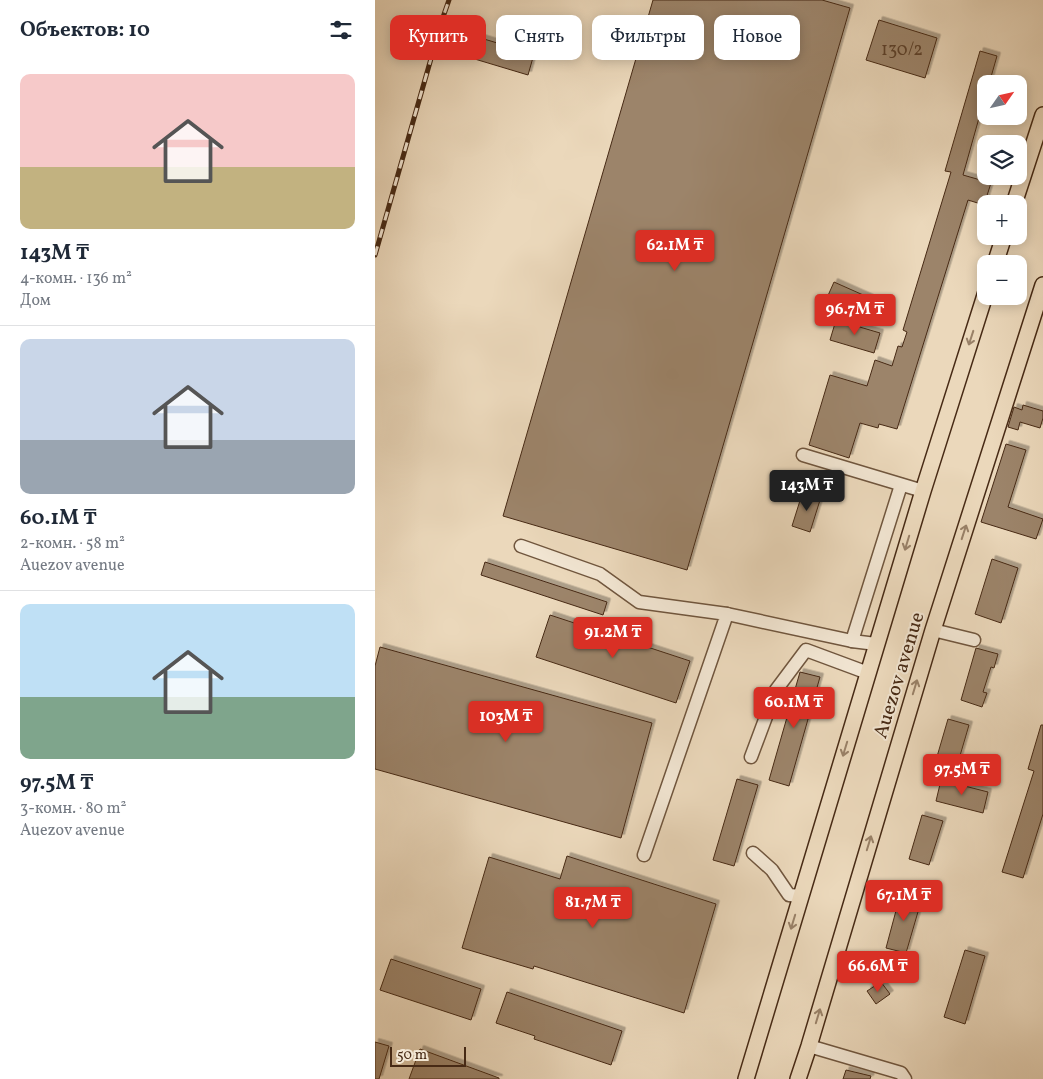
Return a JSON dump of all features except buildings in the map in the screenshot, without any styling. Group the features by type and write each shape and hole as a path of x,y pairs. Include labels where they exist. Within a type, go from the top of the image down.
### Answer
{"main road":[{"path":"1018,195 1043,115"},
{"name":"Auezov avenue","path":"798,1079 933,630 1043,285"},
{"name":"Auezov avenue","path":"746,1079 876,644 982,305"}],"lane":[{"path":"803,455 923,491"},
{"path":"851,641 901,485"},
{"path":"521,546 599,574 639,602 727,614 851,641 876,644"},
{"path":"644,855 727,614"},
{"path":"933,630 974,640"},
{"path":"751,757 777,690 806,650 868,673"},
{"path":"753,852 772,870 789,894 801,896"},
{"path":"809,1046 901,1073 905,1079"}],"railway":[{"path":"375,255 449,0"}]}
